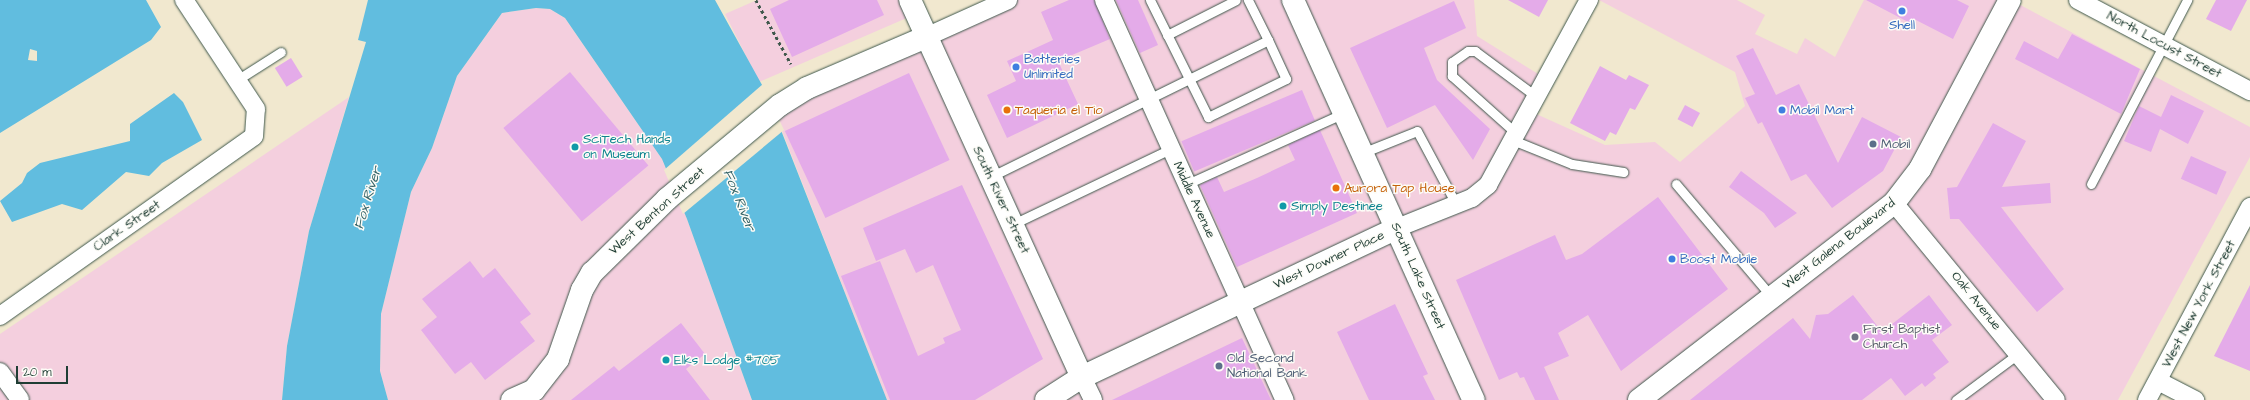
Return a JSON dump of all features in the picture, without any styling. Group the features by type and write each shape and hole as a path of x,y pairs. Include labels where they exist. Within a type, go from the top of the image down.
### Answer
{"street":[{"path":"184,0 237,80"},
{"name":"South River Street","path":"910,0 1011,225 1093,400"},
{"name":"West Benton Street","path":"537,395 558,359 582,290 592,273 667,199 780,105 807,88 1008,0"},
{"name":"Middle Avenue","path":"1104,0 1170,149 1242,300 1285,400"},
{"name":"South Lake Street","path":"1293,0 1474,400"},
{"name":"West Downer Place","path":"1046,400 1082,377 1242,300 1397,228 1472,198 1488,185 1517,138 1590,0"},
{"name":"West Galena Boulevard","path":"1639,400 1894,203 1920,168 2010,0"},
{"name":"North Locust Street","path":"2078,0 2250,91"},
{"name":"Clark Street","path":"0,316 254,136 256,109 237,80"},
{"name":"Oak Avenue","path":"1894,203 2019,353 2056,400"},
{"name":"West New York Street","path":"2147,400 2250,208"},
{"path":"0,372 20,400"},
{"path":"2158,380 2195,400"},
{"path":"512,400 537,395"}],"lane":[{"path":"1150,0 1208,118 1286,79 1248,0"},
{"path":"1167,35 1236,0"},
{"path":"2091,184 2188,0"},
{"path":"990,178 1268,40"},
{"path":"1538,98 1475,51 1468,51 1452,62 1452,76 1517,138 1572,164 1624,172"},
{"path":"237,80 281,52"},
{"path":"1187,184 1344,113"},
{"path":"1362,152 1417,131 1456,204"},
{"path":"1011,225 1170,149"},
{"path":"1676,184 1772,297"},
{"path":"1956,400 2019,353"}],"path":[{"path":"756,0 791,64"}],"shaded area":[{"path":"757,0 901,0 909,17 759,82 725,14"},
{"path":"1008,0 1474,0 1477,36 1551,82 1534,113 1605,145 1655,142 1680,162 1745,106 1735,72 1599,0 1737,0 1765,15 1755,34 1797,54 1805,38 1835,57 1864,0 2011,0 2250,127 2250,157 2118,400 887,400 782,131 773,117"},
{"path":"536,8 550,9 565,18 662,159 687,219 752,400 388,400 380,371 381,314 411,192 432,148 457,76 502,13"},
{"path":"349,97 309,231 287,346 282,400 0,400 0,334"}],"water":[{"path":"0,0 146,0 161,27 151,40 0,133","holes":["30,49 37,51 37,61 28,60"]},
{"name":"Fox River","path":"368,0 715,0 766,92 887,400 752,400 687,219 662,159 565,18 550,9 536,8 502,13 457,76 432,148 411,192 381,314 380,371 388,400 282,400 287,346 309,231 366,42 358,40"},
{"path":"174,93 183,102 202,140 162,163 149,176 126,172 82,210 62,204 12,222 0,201 22,183 27,173 40,163 130,141 130,124"}],"pier":[{"path":"763,84 784,130 683,214 664,170"}],"building":[{"path":"789,0 877,0 884,15 792,57 770,9"},
{"path":"1069,0 1094,0 1110,39 1058,61 1078,104 1007,138 987,95 1016,81 1007,61 1053,40 1041,12"},
{"path":"1116,0 1138,0 1158,45 1140,53"},
{"path":"1508,0 1548,0 1539,17"},
{"name":"Shell","path":"1866,0 1957,0 1969,6 1953,39 1914,19 1912,24"},
{"path":"2216,0 2247,0 2231,31 2206,19"},
{"path":"1454,1 1466,28 1424,48 1437,80 1490,129 1473,160 1435,105 1387,128 1350,48"},
{"path":"2072,34 2140,69 2121,114 2015,59 2024,41 2058,59"},
{"path":"1753,48 1776,95 1799,84 1838,163 1862,117 1901,137 1883,171 1832,208 1806,174 1791,181 1762,122 1758,124 1745,98 1755,94 1736,56"},
{"path":"291,58 303,77 287,87 275,68"},
{"path":"1600,66 1626,80 1629,75 1649,85 1635,110 1630,108 1616,135 1610,132 1605,141 1570,123"},
{"name":"SciTech Hands on Museum","path":"570,72 648,165 582,221 503,128"},
{"path":"909,73 950,160 825,218 785,131"},
{"path":"1302,90 1315,120 1194,172 1181,141"},
{"path":"2171,95 2204,111 2188,144 2160,129 2151,152 2124,141 2139,106 2161,117"},
{"path":"1685,105 1700,113 1692,127 1677,119"},
{"path":"1993,123 2026,141 2002,187 2050,183 2051,203 2001,207 2064,289 2037,312 1959,219 1950,219 1947,188 1957,187"},
{"path":"1320,130 1357,213 1237,267 1200,185 1217,177 1224,192 1257,178 1295,160 1288,145"},
{"path":"2191,156 2227,172 2216,195 2181,179"},
{"path":"1741,171 1797,213 1775,228 1764,213 1729,187"},
{"path":"962,185 1043,359 975,400 890,400 841,276 880,261 918,356 945,343 943,338 961,330 933,265 916,273 905,249 876,261 863,228"},
{"path":"1658,197 1728,289 1621,371 1588,315 1558,333 1569,356 1544,367 1559,400 1535,400 1524,377 1520,378 1517,372 1499,380 1456,280 1555,235 1566,260 1582,254"},
{"path":"470,261 483,278 495,268 531,314 520,322 535,341 485,380 471,362 455,374 421,330 437,317 422,299"},
{"path":"2250,285 2250,371 2214,356"},
{"path":"1853,295 1882,332 1929,295 1952,325 1932,340 1949,362 1933,374 1936,378 1925,387 1922,383 1905,396 1891,378 1862,400 1690,400 1793,318 1810,339 1816,315 1828,314"},
{"path":"1395,304 1428,374 1423,376 1435,400 1369,400 1337,332"},
{"name":"Elks Lodge #705","path":"681,323 705,354 686,369 710,400 571,400 614,366 619,371"},
{"name":"Old Second National Bank","path":"1242,338 1271,400 1112,400"}],"place":[{"name":"Shell","path":"1902,11"},
{"name":"Batteries Unlimited","path":"1016,67"},
{"name":"Taqueria el Tio","path":"1007,110"},
{"name":"Mobil Mart","path":"1782,110"},
{"name":"Mobil","path":"1873,144"},
{"name":"SciTech Hands on Museum","path":"575,147"},
{"name":"Aurora Tap House","path":"1336,188"},
{"name":"Simply Destinee","path":"1283,206"},
{"name":"Boost Mobile","path":"1672,259"},
{"name":"First Baptist Church","path":"1855,337"},
{"name":"Elks Lodge #705","path":"666,360"},
{"name":"Old Second National Bank","path":"1219,366"}]}
